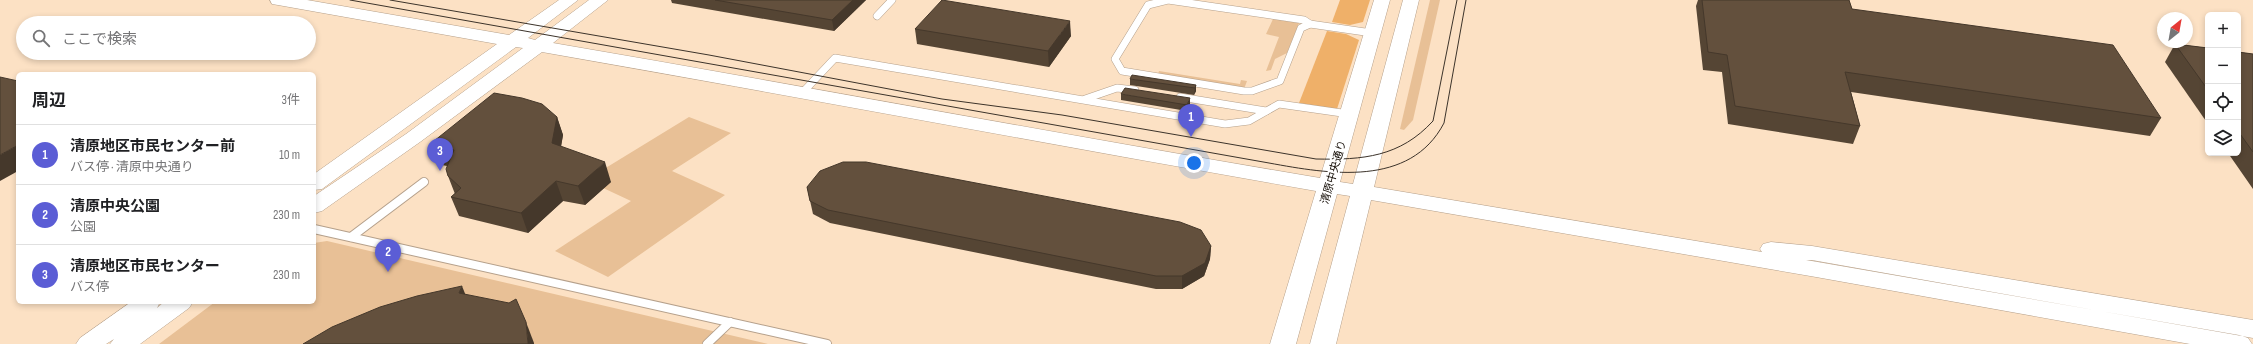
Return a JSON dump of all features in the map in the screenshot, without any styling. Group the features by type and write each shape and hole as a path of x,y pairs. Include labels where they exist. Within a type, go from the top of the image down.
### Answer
{"street":[{"path":"278,0 802,92 1059,140 1594,231 2239,344"},
{"path":"316,183 570,0"},
{"path":"316,205 413,138 600,0"},
{"name":"清原中央通り","path":"1284,344 1382,0"},
{"path":"1323,344 1411,0"},
{"path":"1594,231 1812,253 2253,329"},
{"path":"89,344 145,304"},
{"path":"123,344 178,304"}],"lane":[{"path":"877,16 892,0"},
{"path":"1310,24 1301,28 1280,81 1252,91 1244,91 1122,71 1115,59 1148,5 1168,0 1304,20 1310,24 1372,34"},
{"path":"802,92 835,58 1225,124 1249,121 1273,106 1284,104 1349,114"},
{"path":"1083,100 1117,88 1142,92"},
{"path":"1173,96 1266,111"},
{"path":"351,237 424,182"},
{"path":"316,230 827,344"},
{"path":"708,344 730,322"}],"shaded area":[{"path":"0,0 2253,0 2253,344 0,344"},
{"path":"1340,0 1370,0 1363,22 1350,25 1332,22"},
{"path":"1430,0 1440,0 1413,120 1404,130 1400,129"},
{"path":"1273,19 1299,23 1287,53 1275,59 1271,70 1266,71 1279,37 1266,34"},
{"path":"1327,31 1346,34 1359,40 1337,109 1299,103"},
{"path":"1159,71 1240,84 1241,80 1247,81 1244,89 1158,74"},
{"path":"689,117 731,133 672,171 725,195 608,277 555,251 631,201 586,180"},
{"path":"327,241 768,344 159,344 212,304 316,304 316,243"}],"building":[{"path":"715,0 853,0 832,20"},
{"path":"942,0 1070,21 1048,51 915,29"},
{"path":"1702,0 1849,0 1852,9 2113,45 2161,118 1845,72 1860,126 1735,106 1727,55 1708,52"},
{"path":"2193,46 2205,48 2205,86 2178,48 2193,48"},
{"path":"2241,52 2253,54 2253,152 2241,135"},
{"path":"1132,75 1196,85 1195,88 1130,79"},
{"path":"0,77 16,81 16,146 0,155"},
{"path":"1125,88 1190,98 1187,105 1121,94"},
{"path":"494,93 522,98 542,104 557,117 552,143 605,162 578,186 556,181 521,213 451,197 461,188 448,176 446,169 454,150 429,145"},
{"path":"843,162 866,162 1180,222 1201,230 1211,246 1205,263 1182,276 1156,276 828,210 810,201 807,187 820,171"},
{"path":"462,286 459,293 509,303 516,299 526,322 528,344 303,344 332,327 380,307 417,296"}],"tram line":[{"path":"350,0 1292,167 1317,171 1342,172 1366,172 1390,167 1411,158 1429,144 1444,123 1466,0"},
{"path":"390,0 709,55 942,99 1062,115 1316,159 1349,159 1380,154 1407,142 1433,121 1457,0"}],"place":[{"name":"清原地区市民センター前","path":"1191,137"},
{"name":"清原地区市民センター","path":"440,171"},
{"name":"清原中央公園","path":"388,272"}]}
